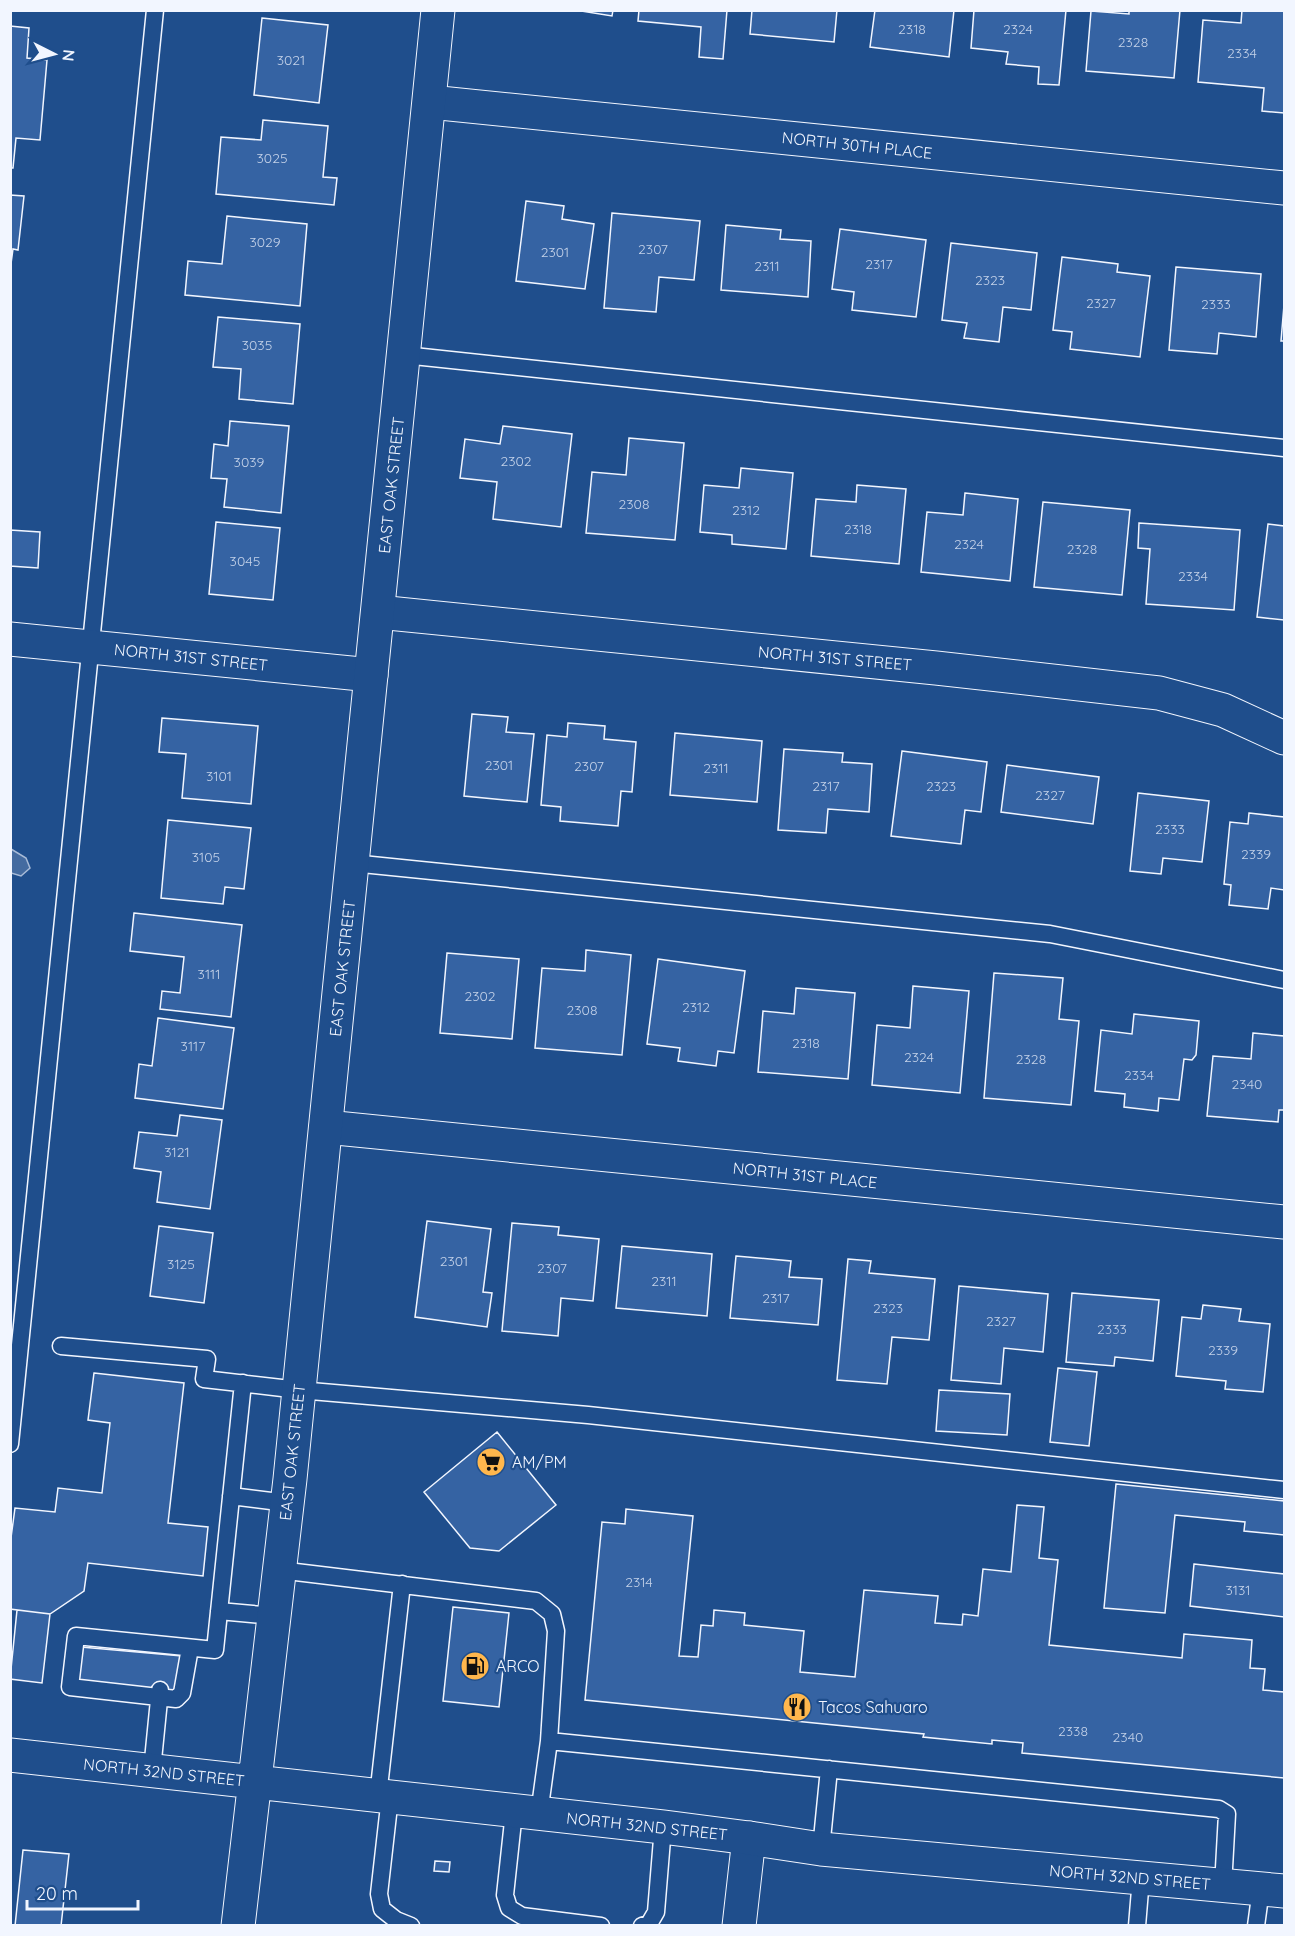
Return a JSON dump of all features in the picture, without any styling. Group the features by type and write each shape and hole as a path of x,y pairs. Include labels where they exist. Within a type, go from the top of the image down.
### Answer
{"street":[{"name":"EAST OAK STREET","path":"238,1926 287,1503 438,10"},
{"name":"NORTH 30TH PLACE","path":"430,102 1284,188"},
{"name":"NORTH 31ST STREET","path":"378,612 936,668 1159,693 1223,710 1284,738"},
{"name":"NORTH 31ST STREET","path":"10,639 371,675"},
{"name":"NORTH 31ST PLACE","path":"326,1127 1284,1222"},
{"name":"NORTH 32ND STREET","path":"10,1755 663,1827 821,1849 1273,1890"},
{"path":"739,1926 749,1838"}],"lane":[{"path":"10,1444 155,10"},
{"path":"404,355 1284,447"},
{"path":"352,863 1050,934 1284,980"},
{"path":"61,1346 207,1359 204,1379 298,1390 588,1415 1284,1491"},
{"path":"190,1648 182,1693 176,1699 160,1694 97,1693 70,1687 76,1636 103,1644 164,1650 190,1648 215,1650 243,1383"},
{"path":"231,1496 287,1503"},
{"path":"279,1570 536,1600 552,1614 556,1631 549,1741 505,1894 509,1908 522,1916 601,1926"},
{"path":"402,1584 384,1797 379,1894 382,1910 396,1920 411,1926"},
{"path":"219,1611 274,1616"},
{"path":"152,1770 160,1694"},
{"path":"549,1741 1219,1809 1227,1814 1223,1886"},
{"path":"821,1849 830,1769"},
{"path":"647,1925 656,1912 663,1827"},
{"path":"1137,1926 1141,1878"},
{"path":"1256,1926 1273,1890"}],"water":[{"path":"11,849 26,858 30,868 21,876 11,873"}],"building":[{"path":"575,10 613,10 612,16"},
{"path":"639,10 727,10 723,59 699,57 701,27 638,21"},
{"path":"752,10 837,10 834,42 750,34"},
{"path":"875,10 954,10 949,57 870,47"},
{"path":"974,10 1066,10 1059,85 1038,84 1039,67 1006,64 1008,52 971,48"},
{"path":"1129,10 1180,10 1174,78 1086,71 1091,11 1129,14"},
{"path":"1242,10 1284,10 1284,113 1262,111 1264,88 1198,82 1203,20 1241,23"},
{"path":"262,18 328,25 319,103 254,95"},
{"path":"10,26 29,28 27,58 47,60 40,140 16,138 13,168 10,168"},
{"path":"263,120 328,126 323,177 337,178 334,205 216,194 221,137 261,140"},
{"path":"10,195 24,196 18,250 13,249 10,271"},
{"path":"526,201 564,206 562,219 594,224 585,289 516,281"},
{"path":"612,213 700,221 694,280 659,277 656,312 604,308"},
{"path":"227,216 307,224 300,306 185,295 188,261 222,264"},
{"path":"726,225 781,230 780,239 811,241 808,297 721,290"},
{"path":"840,229 926,240 916,317 852,310 854,292 832,289"},
{"path":"951,243 1037,253 1031,310 1003,307 999,342 964,338 967,323 942,320"},
{"path":"1062,257 1118,264 1117,272 1150,276 1140,357 1070,349 1072,332 1053,330"},
{"path":"1176,267 1261,274 1256,337 1219,333 1217,354 1169,350"},
{"path":"1284,305 1284,341 1281,341"},
{"path":"218,317 300,324 293,404 239,399 241,369 213,367"},
{"path":"230,421 289,426 281,513 224,507 227,479 211,478 214,444 228,446"},
{"path":"503,426 572,434 561,527 493,519 497,482 460,478 465,439 500,444"},
{"path":"629,438 684,443 675,540 586,533 592,472 626,475"},
{"path":"741,468 793,473 786,549 732,544 732,535 700,532 704,485 739,488"},
{"path":"857,485 906,489 899,564 811,556 816,499 856,502"},
{"path":"965,493 1018,499 1010,581 921,572 927,512 963,515"},
{"path":"1043,502 1130,510 1122,595 1034,587"},
{"path":"216,522 280,528 273,600 209,594"},
{"path":"1139,523 1240,530 1234,610 1146,604 1150,549 1138,548"},
{"path":"1268,524 1284,526 1284,620 1257,617"},
{"path":"10,530 40,532 38,568 10,566"},
{"path":"472,714 508,717 506,732 534,734 527,802 464,796"},
{"path":"162,718 258,726 251,804 182,798 186,754 159,752"},
{"path":"568,723 605,726 604,739 636,742 632,792 621,791 618,826 560,821 561,807 541,805 547,735 567,737"},
{"path":"675,733 762,741 757,802 670,795"},
{"path":"784,749 843,753 842,762 872,764 869,812 828,809 826,833 778,830"},
{"path":"902,751 987,762 981,812 965,810 961,844 891,836"},
{"path":"1007,765 1099,777 1093,824 1001,812"},
{"path":"1138,793 1209,801 1202,862 1163,858 1161,874 1130,871"},
{"path":"1249,813 1284,817 1284,890 1271,888 1268,909 1229,905 1231,885 1224,884 1230,822 1248,824"},
{"path":"168,820 251,828 244,889 225,887 223,904 161,898"},
{"path":"134,913 242,925 231,1017 160,1009 162,991 180,993 184,957 130,951"},
{"path":"586,950 631,955 622,1055 535,1048 542,968 585,971"},
{"path":"447,953 519,959 512,1039 440,1033"},
{"path":"658,959 745,971 734,1053 718,1051 716,1066 678,1061 680,1048 647,1044"},
{"path":"994,973 1063,978 1059,1019 1079,1021 1071,1105 984,1098"},
{"path":"913,986 969,991 960,1093 872,1085 877,1025 910,1028"},
{"path":"796,988 855,993 848,1079 758,1072 763,1011 794,1014"},
{"path":"1134,1014 1199,1021 1196,1055 1192,1060 1184,1059 1179,1100 1159,1098 1158,1111 1124,1107 1125,1094 1095,1091 1101,1030 1132,1034"},
{"path":"158,1018 234,1028 223,1109 135,1098 139,1064 152,1066"},
{"path":"1253,1033 1284,1036 1284,1110 1279,1110 1278,1122 1207,1116 1213,1056 1251,1059"},
{"path":"180,1115 222,1120 210,1209 157,1202 161,1172 134,1168 139,1132 177,1136"},
{"path":"427,1221 491,1229 483,1292 492,1293 487,1327 415,1317"},
{"path":"512,1223 559,1227 558,1235 599,1239 593,1301 561,1298 558,1336 502,1331"},
{"path":"159,1226 213,1233 204,1303 150,1296"},
{"path":"622,1246 712,1254 707,1316 616,1308"},
{"path":"736,1256 791,1261 789,1277 822,1279 818,1325 730,1318"},
{"path":"848,1259 871,1261 869,1273 935,1279 929,1340 892,1337 887,1384 837,1380"},
{"path":"959,1286 1048,1294 1043,1352 1004,1348 1001,1384 951,1380"},
{"path":"1072,1293 1159,1300 1153,1361 1115,1357 1114,1366 1066,1362"},
{"path":"1203,1305 1241,1309 1239,1321 1270,1324 1263,1392 1225,1389 1226,1381 1176,1376 1182,1317 1201,1319"},
{"path":"1058,1368 1097,1372 1089,1446 1050,1442"},
{"path":"94,1373 184,1383 168,1523 208,1527 203,1576 88,1563 84,1591 50,1614 10,1609 10,1545 15,1508 55,1512 58,1488 102,1493 110,1423 88,1420"},
{"path":"939,1390 1010,1394 1007,1435 936,1431"},
{"name":"AM/PM","path":"497,1432 556,1505 499,1551 470,1548 424,1492"},
{"path":"1116,1484 1284,1501 1284,1535 1244,1531 1245,1522 1175,1515 1165,1613 1104,1608"},
{"path":"1017,1505 1044,1507 1039,1558 1058,1560 1049,1645 1182,1658 1184,1634 1252,1640 1250,1668 1265,1669 1263,1690 1284,1692 1284,1778 1022,1753 1023,1743 992,1740 992,1744 923,1737 924,1734 585,1700 602,1522 625,1524 626,1509 693,1516 679,1656 698,1657 701,1625 713,1626 714,1610 745,1613 744,1625 804,1631 800,1672 855,1677 864,1590 938,1596 935,1623 962,1625 963,1614 978,1616 983,1569 1011,1572"},
{"path":"1194,1564 1284,1574 1284,1617 1190,1606"},
{"path":"453,1607 509,1613 499,1707 443,1701"},
{"path":"17,1610 50,1614 42,1683 10,1679"},
{"path":"81,1647 182,1656 178,1692 78,1682"},
{"path":"23,1850 69,1854 61,1926 15,1926"},
{"path":"435,1861 450,1862 449,1872 434,1871"}],"place":[{"name":"AM/PM","path":"491,1462"},
{"name":"ARCO","path":"475,1666"},
{"name":"Tacos Sahuaro","path":"797,1707"}]}
